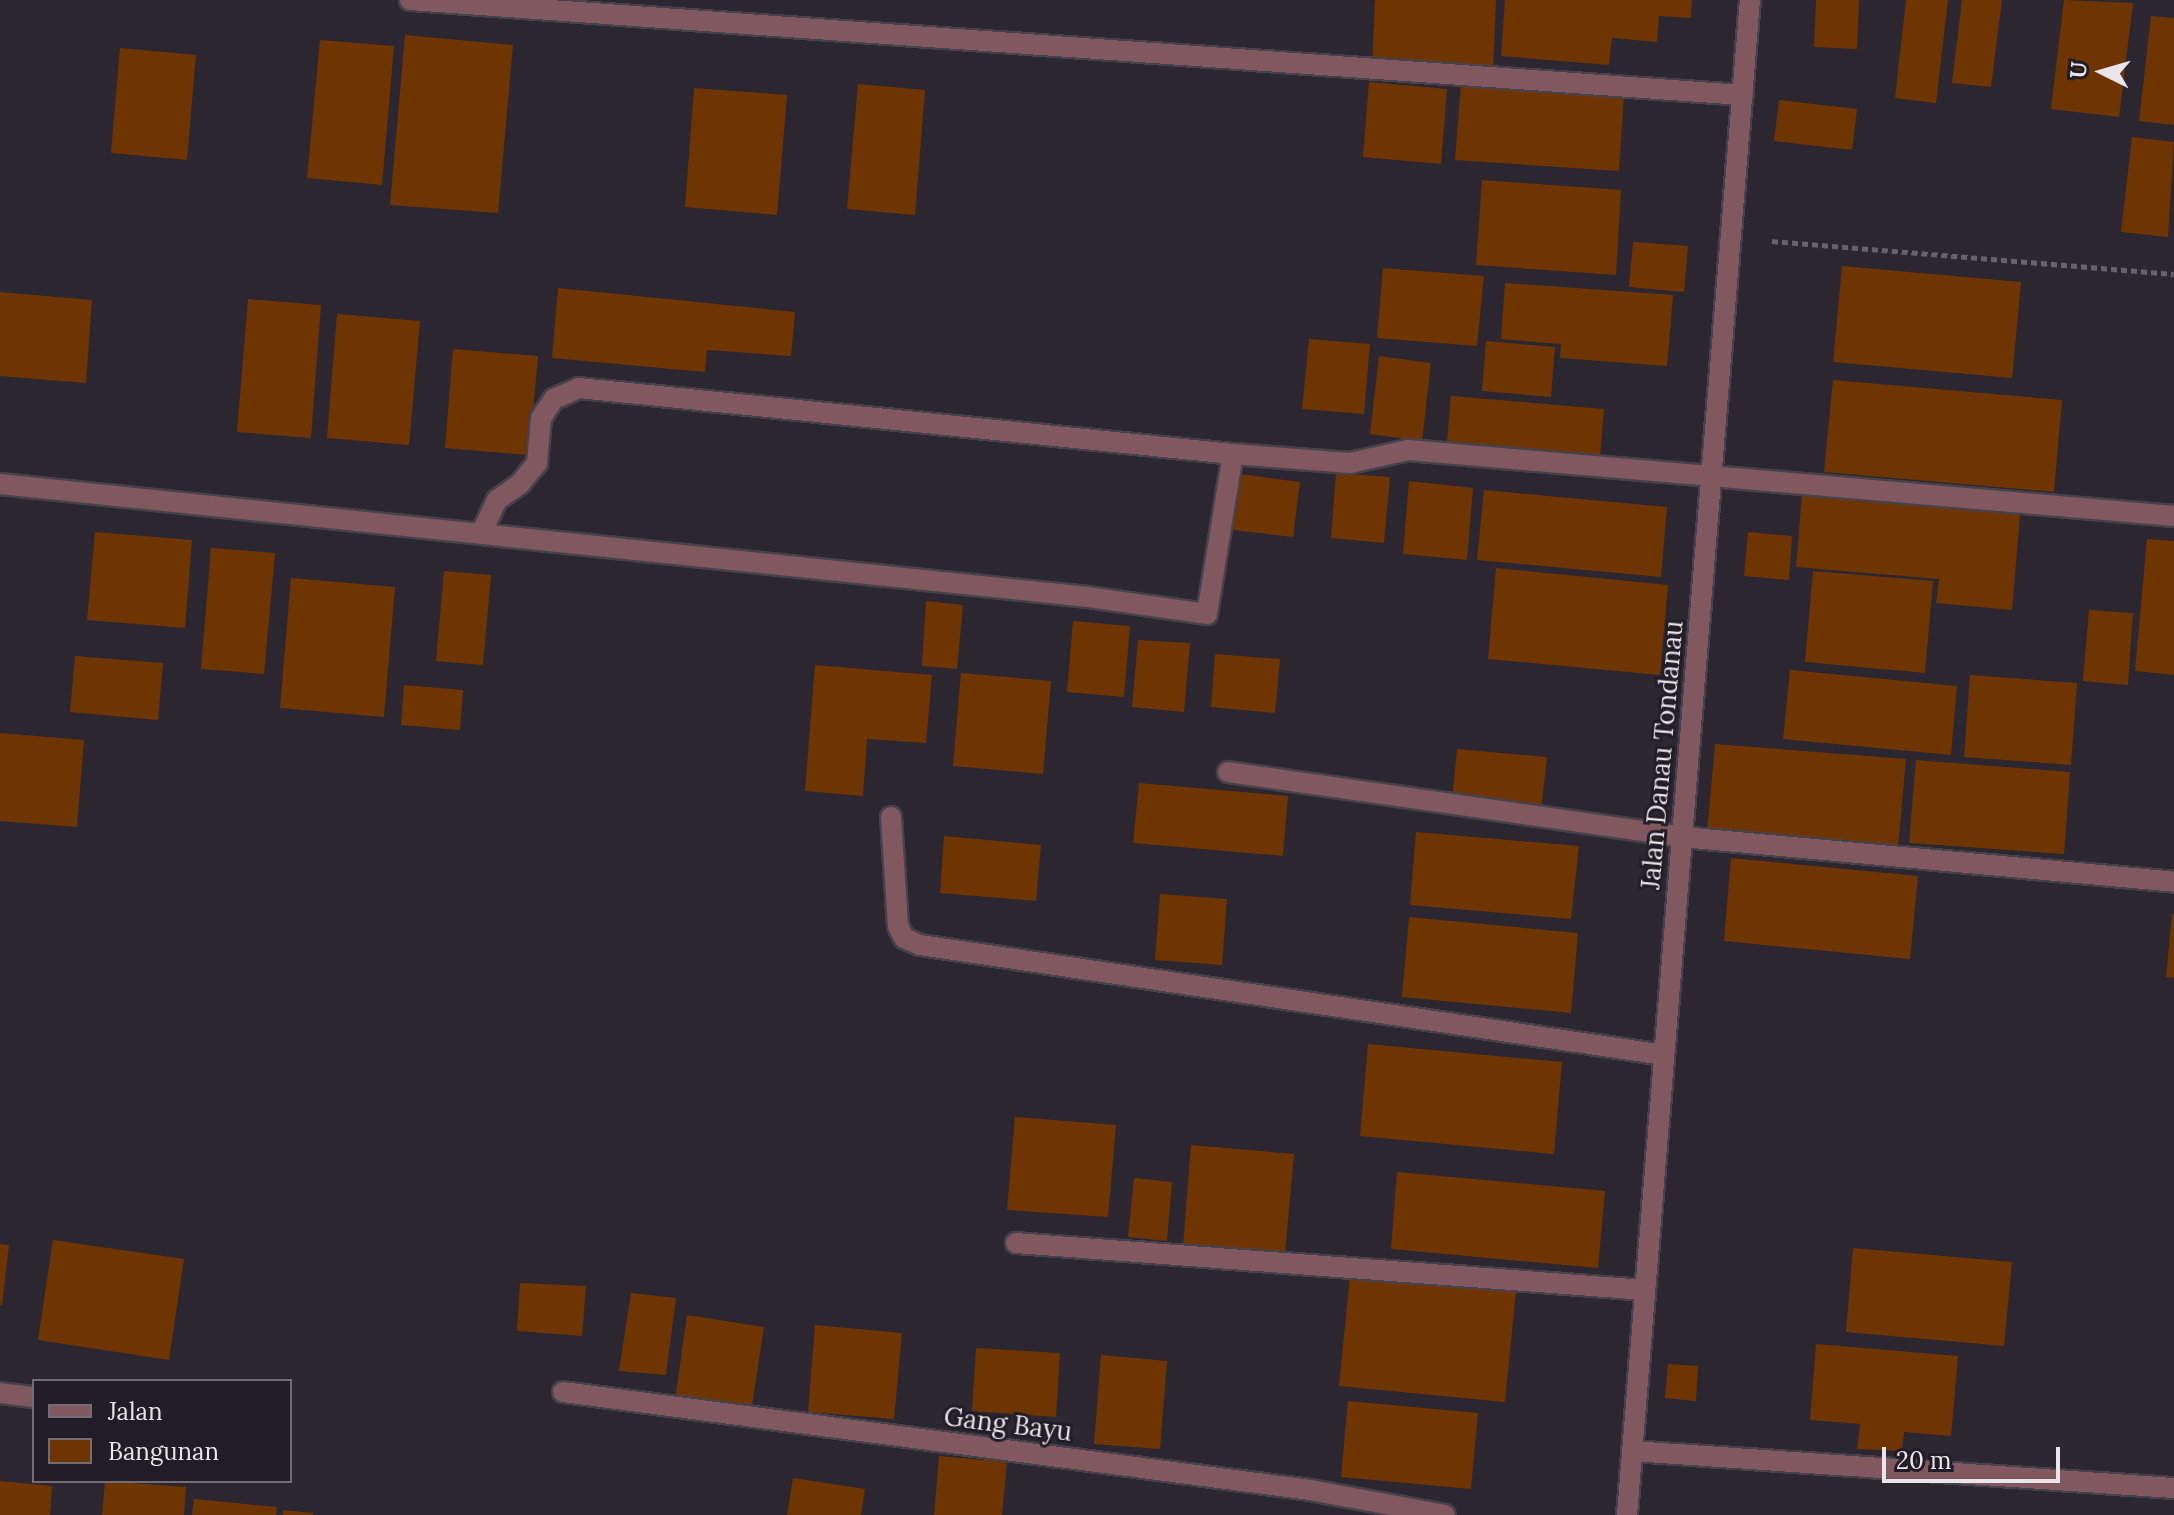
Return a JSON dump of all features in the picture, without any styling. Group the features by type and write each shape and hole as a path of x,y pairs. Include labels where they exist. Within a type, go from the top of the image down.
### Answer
{"street":[{"path":"410,0 1743,95"},
{"name":"Jalan Danau Tondanau","path":"1627,1515 1750,0"},
{"path":"482,532 497,500 520,484 537,463 541,418 554,399 579,388 1233,454 1350,463 1408,450 1712,473 2174,516"},
{"path":"0,484 482,532 1207,614 1233,454"},
{"path":"1228,772 1682,837 2174,882"},
{"path":"891,817 898,926 904,938 920,945 1664,1055"},
{"path":"1016,1243 1645,1290"},
{"name":"Gang Bayu","path":"563,1392 1310,1490 1445,1515"},
{"path":"0,1393 32,1397"},
{"path":"1632,1451 2174,1488"}],"path":[{"path":"1731,238 2174,274"}],"building":[{"path":"1375,0 1496,0 1493,72 1372,66"},
{"path":"1505,0 1692,0 1691,18 1659,16 1657,42 1612,38 1609,65 1501,56"},
{"path":"1816,0 1859,0 1857,49 1814,47"},
{"path":"1906,0 1948,0 1936,103 1895,98"},
{"path":"1962,0 2002,0 1991,87 1952,83"},
{"path":"2064,0 2133,3 2119,117 2051,109"},
{"path":"2151,16 2174,18 2174,125 2139,121"},
{"path":"405,35 513,45 498,213 390,205"},
{"path":"320,40 394,46 382,185 307,178"},
{"path":"120,48 196,55 187,160 111,153"},
{"path":"1369,82 1447,89 1441,164 1363,157"},
{"path":"858,84 925,90 915,215 847,209"},
{"path":"1461,84 1624,95 1619,171 1455,160"},
{"path":"694,88 787,95 777,215 685,207"},
{"path":"1779,100 1857,109 1852,150 1774,141"},
{"path":"2132,137 2174,142 2168,237 2121,232"},
{"path":"1482,180 1621,190 1616,275 1476,265"},
{"path":"1633,242 1688,246 1684,292 1629,287"},
{"path":"1842,266 2021,282 2012,378 1833,362"},
{"path":"1383,268 1484,276 1477,346 1377,338"},
{"path":"1505,283 1673,295 1667,366 1560,358 1561,344 1501,339"},
{"path":"558,288 795,312 791,356 707,350 705,372 552,358"},
{"path":"0,292 92,300 86,383 0,376"},
{"path":"248,299 321,305 311,438 237,432"},
{"path":"337,314 420,321 409,445 327,438"},
{"path":"1309,339 1370,344 1364,414 1302,409"},
{"path":"1486,341 1555,347 1551,397 1482,391"},
{"path":"453,349 538,356 529,455 445,448"},
{"path":"1379,356 1431,363 1422,441 1370,434"},
{"path":"1833,380 2062,400 2054,492 1824,472"},
{"path":"1451,396 1604,409 1600,456 1447,442"},
{"path":"1336,473 1390,477 1384,543 1331,538"},
{"path":"1240,474 1300,482 1293,537 1233,530"},
{"path":"1409,481 1473,488 1467,560 1403,554"},
{"path":"1484,490 1667,507 1661,577 1477,560"},
{"path":"1802,495 2020,515 2012,610 1936,603 1939,579 1796,567"},
{"path":"95,532 192,540 185,628 87,620"},
{"path":"1748,532 1792,536 1789,580 1744,576"},
{"path":"2147,539 2174,541 2174,675 2135,671"},
{"path":"211,548 275,553 264,674 201,669"},
{"path":"1496,568 1668,585 1660,675 1488,659"},
{"path":"444,571 491,575 483,665 436,661"},
{"path":"1813,571 1933,581 1925,673 1805,662"},
{"path":"291,578 395,587 384,717 280,708"},
{"path":"926,601 963,605 957,669 922,666"},
{"path":"2089,610 2133,613 2128,685 2083,681"},
{"path":"1073,621 1130,626 1124,697 1067,692"},
{"path":"1138,640 1190,643 1184,712 1132,707"},
{"path":"1215,654 1280,659 1275,713 1211,707"},
{"path":"75,656 163,663 158,720 70,712"},
{"path":"815,665 932,675 926,743 867,739 863,796 805,791"},
{"path":"1790,670 1957,686 1951,755 1783,739"},
{"path":"961,673 1051,681 1043,774 953,766"},
{"path":"1970,675 2077,683 2071,765 1964,757"},
{"path":"404,685 463,690 460,730 401,725"},
{"path":"0,733 84,740 77,827 0,821"},
{"path":"1715,744 1906,759 1898,848 1707,832"},
{"path":"1457,749 1547,757 1541,810 1452,801"},
{"path":"1916,760 2070,772 2064,854 1909,843"},
{"path":"1139,783 1288,796 1283,856 1133,843"},
{"path":"1416,832 1579,846 1571,919 1410,905"},
{"path":"944,836 1041,845 1036,901 940,893"},
{"path":"1731,858 1918,876 1910,959 1724,941"},
{"path":"1160,894 1227,899 1222,965 1155,960"},
{"path":"2174,914 2174,978 2166,977"},
{"path":"1409,917 1578,933 1571,1013 1402,997"},
{"path":"1368,1044 1562,1062 1554,1154 1360,1136"},
{"path":"1015,1117 1116,1125 1108,1217 1007,1210"},
{"path":"1191,1145 1294,1154 1285,1254 1183,1246"},
{"path":"1397,1172 1605,1191 1598,1268 1391,1249"},
{"path":"1134,1178 1172,1182 1167,1241 1128,1237"},
{"path":"53,1240 184,1259 169,1360 38,1340"},
{"path":"0,1244 9,1245 2,1305 0,1305"},
{"path":"1853,1248 2012,1262 2004,1346 1846,1332"},
{"path":"1350,1276 1516,1292 1505,1402 1339,1386"},
{"path":"520,1283 586,1286 582,1336 517,1331"},
{"path":"631,1293 676,1298 666,1375 619,1371"},
{"path":"687,1315 764,1327 751,1412 675,1400"},
{"path":"815,1325 902,1333 894,1419 808,1412"},
{"path":"1816,1344 1958,1356 1951,1436 1904,1432 1902,1451 1857,1449 1860,1424 1810,1420"},
{"path":"976,1348 1060,1353 1056,1417 972,1411"},
{"path":"1101,1355 1167,1361 1160,1449 1094,1444"},
{"path":"1668,1364 1698,1366 1696,1401 1665,1398"},
{"path":"1348,1401 1478,1413 1471,1489 1341,1477"},
{"path":"939,1456 1007,1462 1002,1515 934,1515"},
{"path":"793,1478 865,1489 861,1515 787,1515"},
{"path":"0,1481 52,1486 50,1515 0,1515"},
{"path":"105,1483 186,1487 184,1515 102,1515"},
{"path":"194,1499 277,1507 276,1515 192,1515"},
{"path":"283,1510 313,1513 313,1515 283,1515"}]}
